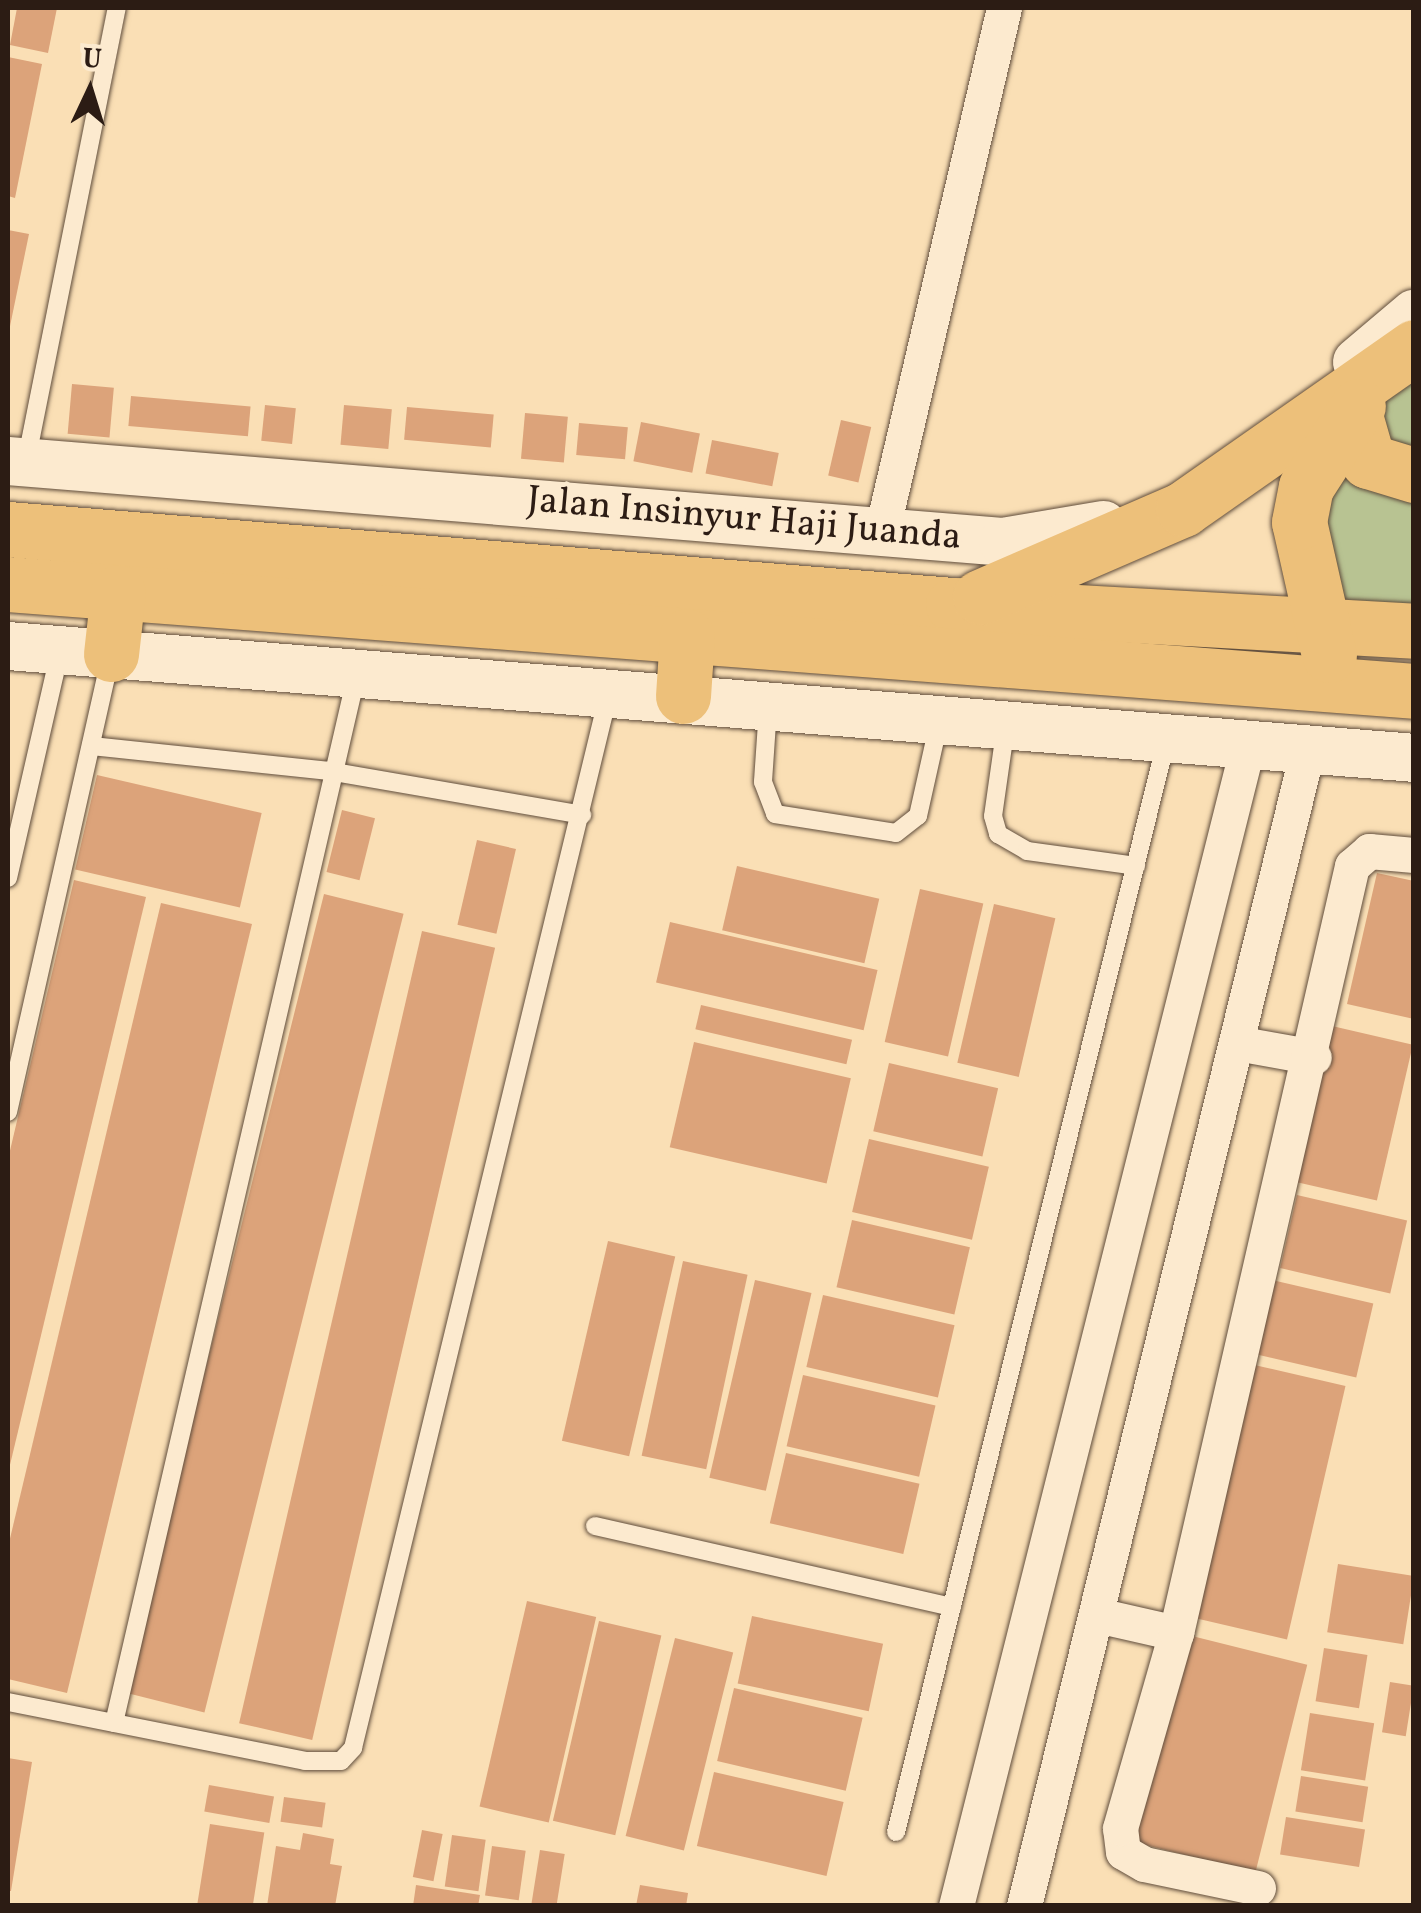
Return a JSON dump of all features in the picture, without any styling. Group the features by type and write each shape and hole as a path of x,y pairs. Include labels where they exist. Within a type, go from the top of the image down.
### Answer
{"highway":[{"path":"1381,379 1368,461 1414,475"},
{"path":"953,605 1183,509 1381,379"},
{"path":"1375,689 1317,626 1299,522 1306,487 1381,379"},
{"name":"Jalan Insinyur Haji Juanda","path":"8,529 953,605 1414,631"},
{"path":"8,584 1375,689"},
{"path":"86,652 118,592"},
{"path":"683,696 686,636"},
{"path":"1375,689 1414,644"}],"street":[{"path":"882,530 1004,8"},
{"name":"Jalan Insinyur Haji Juanda","path":"16,462 1026,542 1102,526 1214,468 1414,314"},
{"path":"8,646 357,675 1007,720 1247,748 1414,758"},
{"path":"961,1905 1247,748"},
{"path":"1024,1906 1306,752"},
{"path":"1258,1888 1123,1852 1120,1828 1176,1633 1314,1057 1352,866 1368,851 1414,855"},
{"path":"1236,1043 1314,1057"},
{"path":"1098,1615 1176,1633"}],"lane":[{"path":"16,462 117,8"},
{"path":"8,1112 91,746 86,652"},
{"path":"8,878 86,652"},
{"path":"114,1723 328,771 357,675"},
{"path":"8,1702 327,1763 353,1748 610,691"},
{"path":"768,702 763,782 775,814 896,833 918,816 940,715"},
{"path":"1007,720 993,816 998,834 1027,851 1136,866"},
{"path":"896,1832 1168,736"},
{"path":"91,746 328,771 582,815"},
{"path":"595,1526 952,1607"}],"green space":[{"path":"1413,365 1413,603 1400,623 1327,618 1315,496 1343,448"}],"building":[{"path":"17,8 57,8 48,53 10,45"},
{"path":"8,57 42,64 15,198 8,196"},
{"path":"8,230 29,234 9,331 8,330"},
{"path":"72,384 114,388 109,437 68,434"},
{"path":"131,396 251,406 248,436 128,426"},
{"path":"265,405 296,408 292,444 261,441"},
{"path":"344,405 392,409 388,449 341,445"},
{"path":"407,407 494,415 491,447 404,440"},
{"path":"525,413 568,417 564,463 521,459"},
{"path":"841,420 871,427 858,483 828,476"},
{"path":"641,422 700,433 692,473 633,461"},
{"path":"579,423 628,427 625,459 576,455"},
{"path":"712,440 779,453 772,486 706,473"},
{"path":"97,775 262,813 240,908 75,870"},
{"path":"342,810 375,818 360,880 327,872"},
{"path":"477,840 516,849 496,934 457,925"},
{"path":"737,866 879,899 864,963 722,930"},
{"path":"1377,873 1414,881 1414,1019 1347,1004"},
{"path":"74,880 146,897 9,1469 8,1159"},
{"path":"920,889 983,904 948,1057 885,1042"},
{"path":"324,894 404,914 204,1712 125,1693"},
{"path":"161,903 252,924 67,1693 8,1679 8,1547"},
{"path":"994,904 1055,918 1019,1077 957,1063"},
{"path":"670,922 878,970 864,1030 656,982"},
{"path":"422,931 495,948 312,1740 239,1723"},
{"path":"701,1005 852,1040 846,1064 695,1029"},
{"path":"1332,1026 1413,1045 1377,1201 1296,1182"},
{"path":"694,1042 851,1078 827,1183 670,1147"},
{"path":"889,1063 998,1088 982,1156 873,1131"},
{"path":"869,1139 989,1167 972,1240 852,1212"},
{"path":"1297,1195 1407,1220 1390,1293 1280,1268"},
{"path":"852,1220 970,1247 954,1314 836,1287"},
{"path":"608,1241 675,1257 629,1456 562,1441"},
{"path":"683,1261 748,1275 706,1469 642,1456"},
{"path":"755,1280 812,1293 766,1491 709,1478"},
{"path":"1272,1280 1373,1303 1356,1377 1255,1354"},
{"path":"823,1295 955,1325 938,1397 806,1367"},
{"path":"1250,1364 1345,1386 1287,1639 1192,1617"},
{"path":"803,1375 936,1406 919,1477 787,1446"},
{"path":"786,1453 919,1484 903,1554 770,1523"},
{"path":"1338,1564 1414,1576 1403,1644 1327,1632"},
{"path":"527,1601 596,1617 549,1823 480,1807"},
{"path":"752,1616 883,1644 869,1711 738,1683"},
{"path":"599,1621 661,1635 615,1835 553,1821"},
{"path":"1184,1634 1307,1665 1255,1872 1132,1842"},
{"path":"675,1638 733,1653 684,1850 626,1836"},
{"path":"1324,1648 1367,1655 1359,1708 1316,1701"},
{"path":"1390,1682 1414,1686 1406,1736 1382,1732"},
{"path":"734,1688 863,1718 846,1791 717,1761"},
{"path":"1310,1713 1374,1723 1365,1780 1301,1770"},
{"path":"8,1758 32,1762 11,1891 8,1891"},
{"path":"714,1772 844,1802 826,1876 697,1846"},
{"path":"1301,1776 1368,1787 1363,1822 1295,1812"},
{"path":"209,1785 274,1796 269,1823 204,1812"},
{"path":"284,1797 326,1803 322,1828 281,1822"},
{"path":"1286,1817 1365,1830 1359,1867 1280,1855"},
{"path":"210,1824 264,1833 253,1906 197,1906"},
{"path":"422,1830 443,1834 433,1881 413,1877"},
{"path":"303,1833 334,1839 330,1864 342,1866 335,1906 267,1906 276,1846 300,1850"},
{"path":"452,1835 486,1840 478,1891 445,1886"},
{"path":"492,1846 526,1851 519,1900 485,1896"},
{"path":"540,1850 565,1854 556,1906 532,1903"},
{"path":"416,1885 480,1895 478,1906 413,1906"},
{"path":"640,1885 688,1893 686,1906 636,1906"}]}
